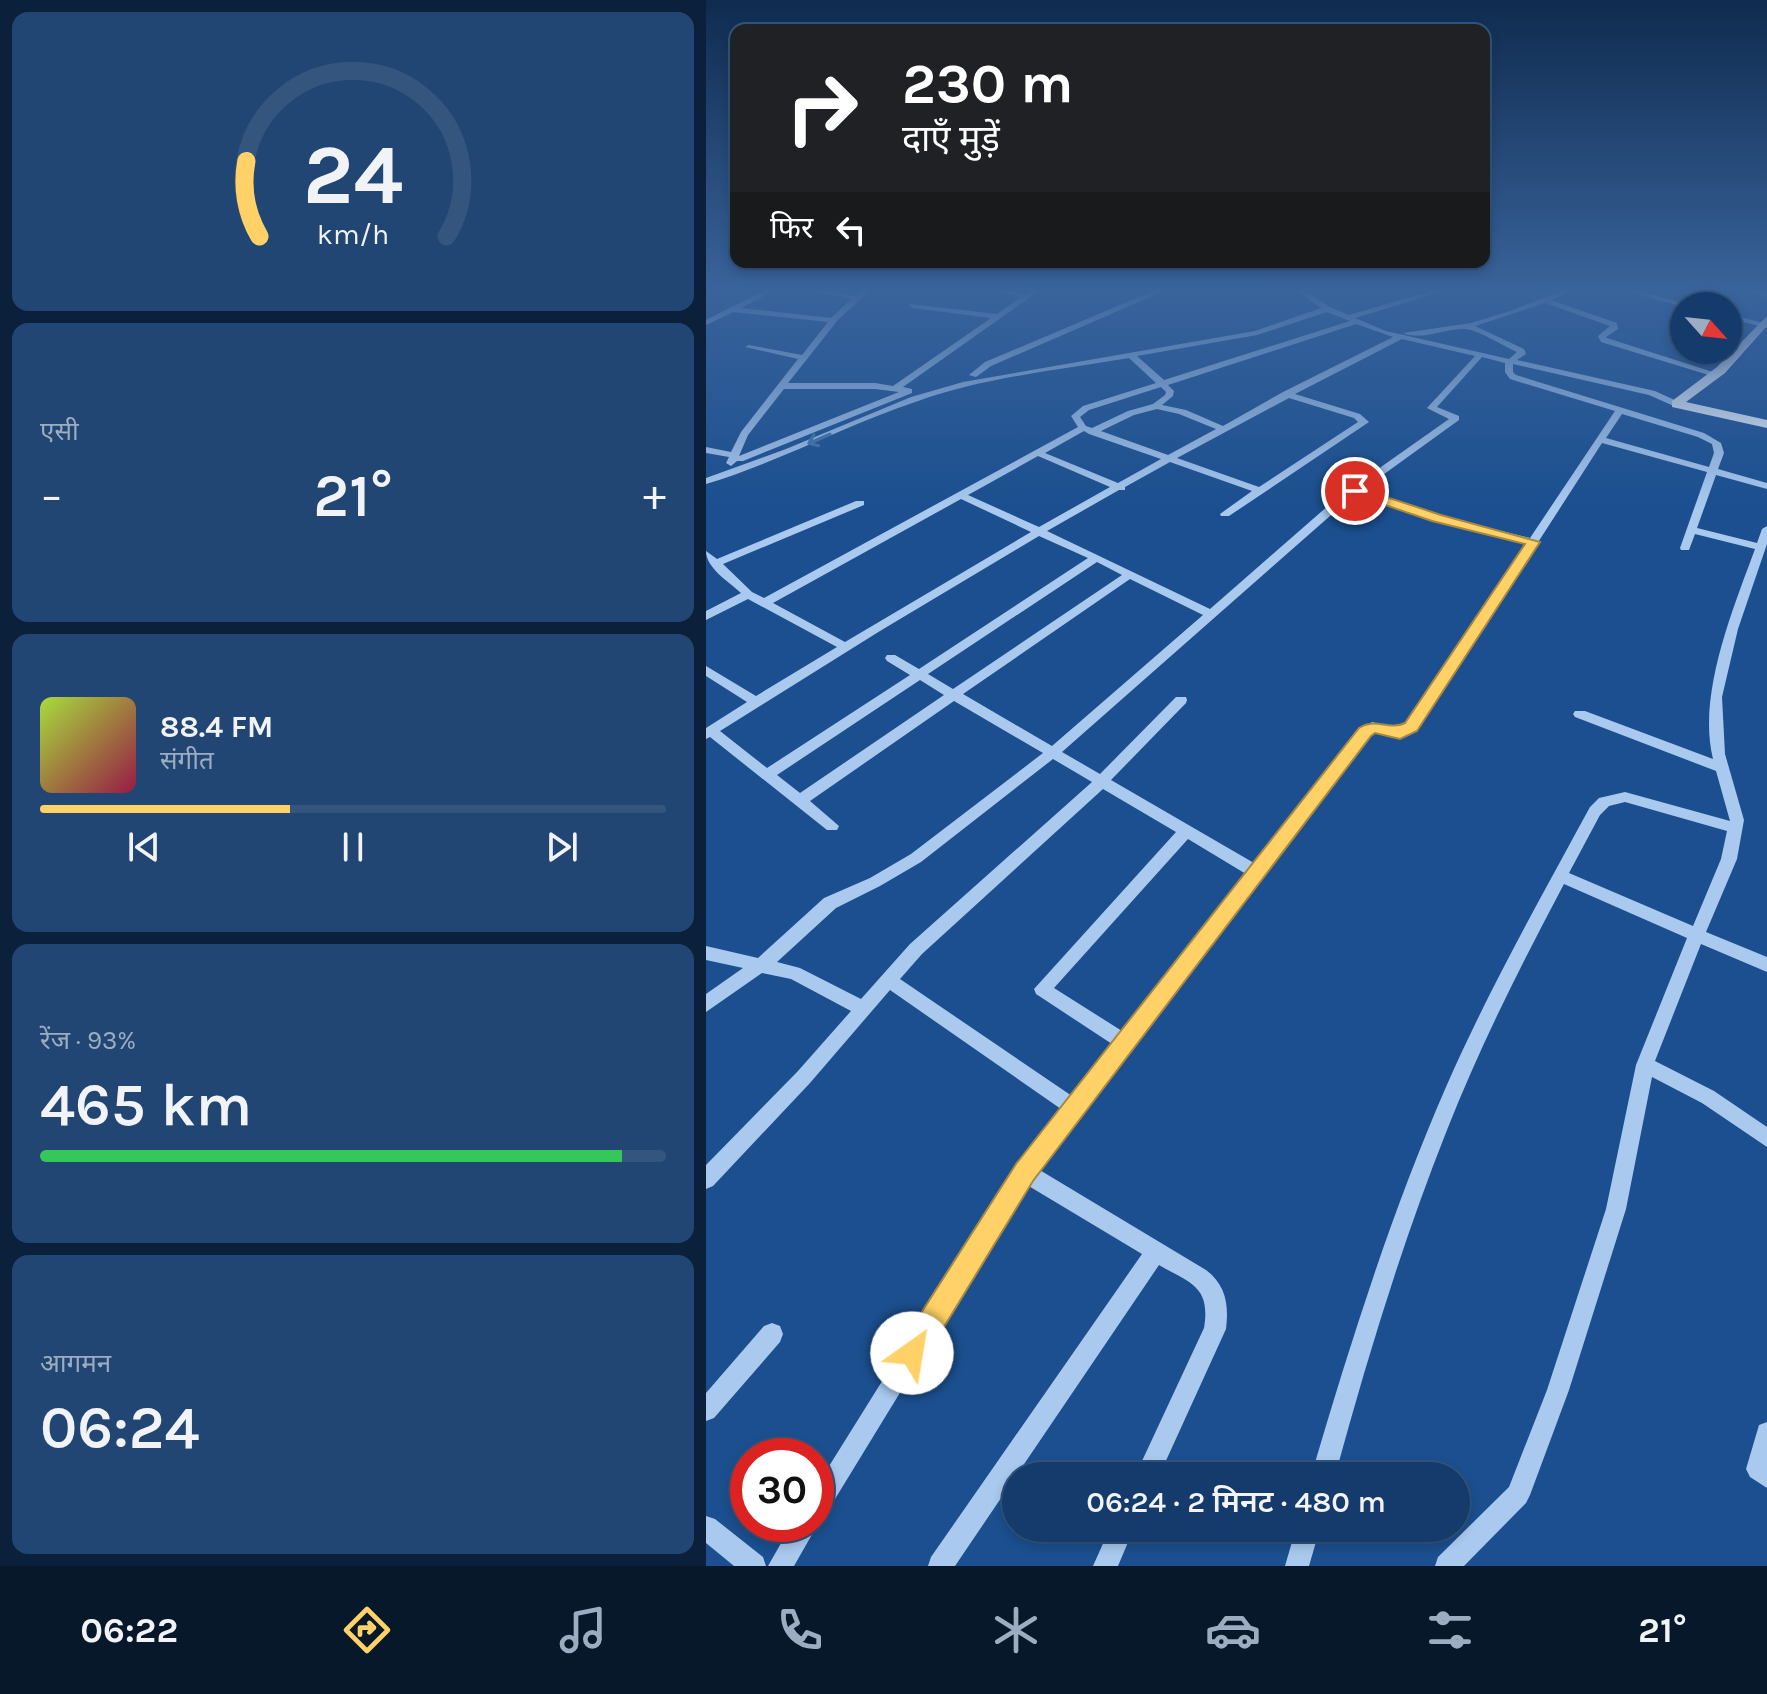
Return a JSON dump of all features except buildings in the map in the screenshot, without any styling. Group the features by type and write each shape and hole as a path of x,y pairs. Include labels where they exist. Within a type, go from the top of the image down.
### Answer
{"main road":[{"path":"1676,404 1728,361"},
{"path":"1676,404 1767,424"}],"street":[{"path":"732,459 744,434 803,361"},
{"path":"896,388 933,361"},
{"path":"973,375 995,361"},
{"path":"706,473 732,459 909,391 973,375 1055,361"},
{"path":"706,481 789,451 914,399 966,384 1091,361"},
{"path":"764,603 1038,453 1139,408 1157,404 1170,394 1138,361"},
{"path":"1227,361 1086,408 1075,416 1088,430 1261,491"},
{"path":"832,826 708,732 844,646 1223,429 1352,361"},
{"path":"706,1004 760,965 830,903 916,858 1052,753 1355,491 1456,418 1431,408 1474,361"},
{"path":"1504,361 1652,393 1676,404"},
{"path":"1673,361 1715,374"},
{"path":"1509,362 1510,375 1519,380 1701,435 1716,443 1719,453 1685,548"},
{"path":"783,386 896,388 909,391"},
{"path":"1639,416 1652,393"},
{"path":"1225,514 1364,422 1357,416 1286,394"},
{"path":"1157,404 1223,429"},
{"path":"834,1480 1024,1172 1369,728 1400,733 1411,727 1620,410"},
{"path":"1600,439 1767,486"},
{"path":"706,450 732,459"},
{"path":"1038,453 1121,488"},
{"path":"1355,491 1436,518 1533,542"},
{"path":"962,496 1211,614"},
{"path":"844,646 748,594 710,559 860,503"},
{"path":"1456,1562 1518,1495 1558,1390 1616,1209 1645,1065 1729,859 1737,820 1718,754 1716,697 1732,629 1767,529"},
{"path":"1691,530 1760,547"},
{"path":"767,775 1096,558"},
{"path":"800,800 1130,574"},
{"path":"706,616 748,594"},
{"path":"891,658 1258,873"},
{"path":"706,670 756,702"},
{"path":"706,1179 804,1077 916,949 1101,782 1181,700"},
{"path":"1580,714 1722,768"},
{"path":"1327,1462 1364,1331 1438,1130 1504,981 1595,811 1614,798 1644,802 1735,828"},
{"path":"1124,1042 1042,989 1186,831"},
{"path":"1560,876 1767,965"},
{"path":"706,953 794,973 863,1009"},
{"path":"889,980 1073,1107"},
{"path":"1645,1065 1708,1097 1767,1138"},
{"path":"1024,1172 1211,1285 1218,1309 1215,1329 1153,1462"},
{"path":"940,1566 1156,1251"},
{"path":"706,1410 772,1334"},
{"path":"1767,1433 1758,1469 1767,1476"},
{"path":"706,1528 754,1566"},
{"path":"780,1566 795,1542"},
{"path":"1105,1566 1116,1542"},
{"path":"1297,1566 1304,1542"}],"route":[{"path":"912,1353 1024,1172 1103,1067 1305,813 1365,732 1372,727 1400,733 1411,727 1533,542 1436,518 1355,491"}]}
